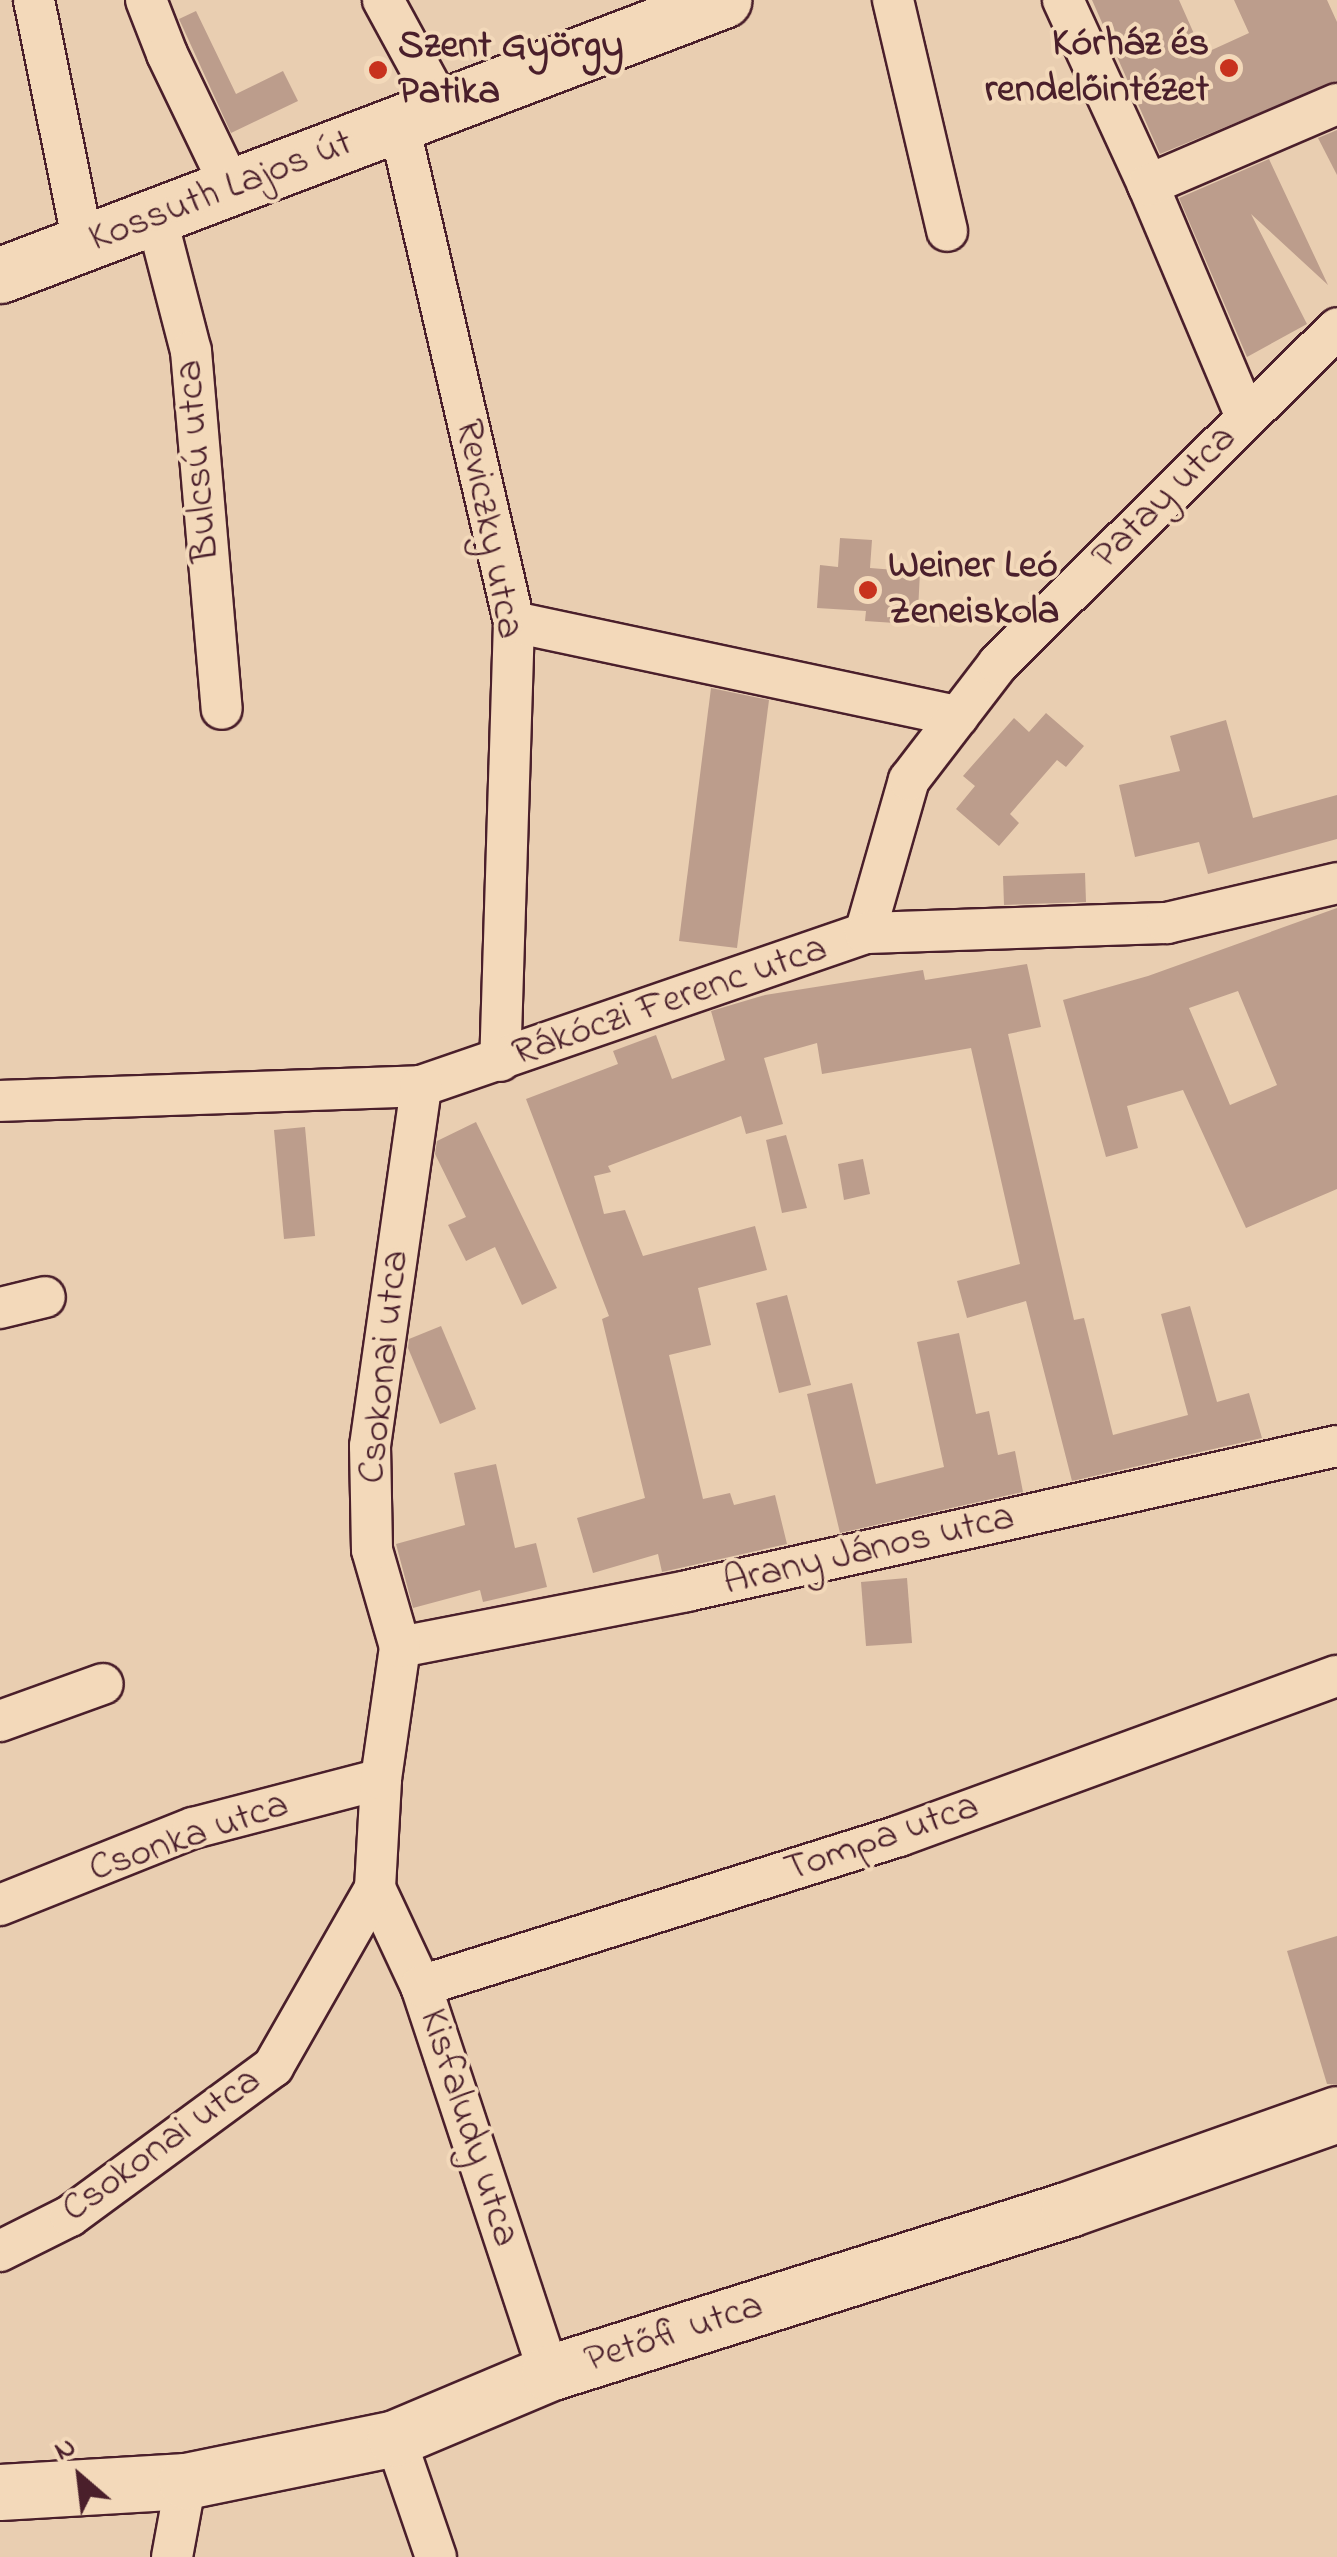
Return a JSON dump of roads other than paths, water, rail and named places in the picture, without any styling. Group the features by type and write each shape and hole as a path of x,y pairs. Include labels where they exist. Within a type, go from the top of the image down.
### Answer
{"street":[{"path":"34,0 83,244"},
{"path":"146,0 232,187"},
{"name":"Kossuth Lajos út","path":"0,275 724,0"},
{"path":"893,0 947,231"},
{"path":"1063,0 1148,185 1246,417"},
{"name":"Reviczky utca","path":"387,1 420,116 514,622 500,1061"},
{"path":"1148,185 1337,104"},
{"name":"Bulcsú utca","path":"156,216 191,351 222,709"},
{"name":"Patay utca","path":"865,934 909,780 998,664 1337,328"},
{"path":"514,622 958,716"},
{"name":"Rákóczi Ferenc utca","path":"0,1101 421,1086 865,934 1167,923 1337,883"},
{"name":"Csokonai utca","path":"0,2251 70,2216 273,2067 375,1888 382,1779 400,1647 372,1550 370,1446 421,1086"},
{"path":"0,1308 46,1297"},
{"name":"Arany János utca","path":"400,1647 687,1592 1337,1446"},
{"name":"Tompa utca","path":"421,1986 900,1836 1337,1676"},
{"path":"0,1721 103,1684"},
{"name":"Csonka utca","path":"0,1905 193,1828 382,1779"},
{"name":"Kisfaludy utca","path":"375,1888 421,1986 549,2373"},
{"name":"Petőfi utca","path":"0,2492 186,2481 394,2438 549,2373 1069,2209 1337,2114"},
{"path":"394,2438 436,2557"},
{"path":"172,2557 186,2481"}],"place":[{"name":"Kórház és rendelőintézet","path":"1229,68"},
{"name":"Szent György Patika","path":"378,70"},
{"name":"Weiner Leó Zeneiskola","path":"868,590"}]}
